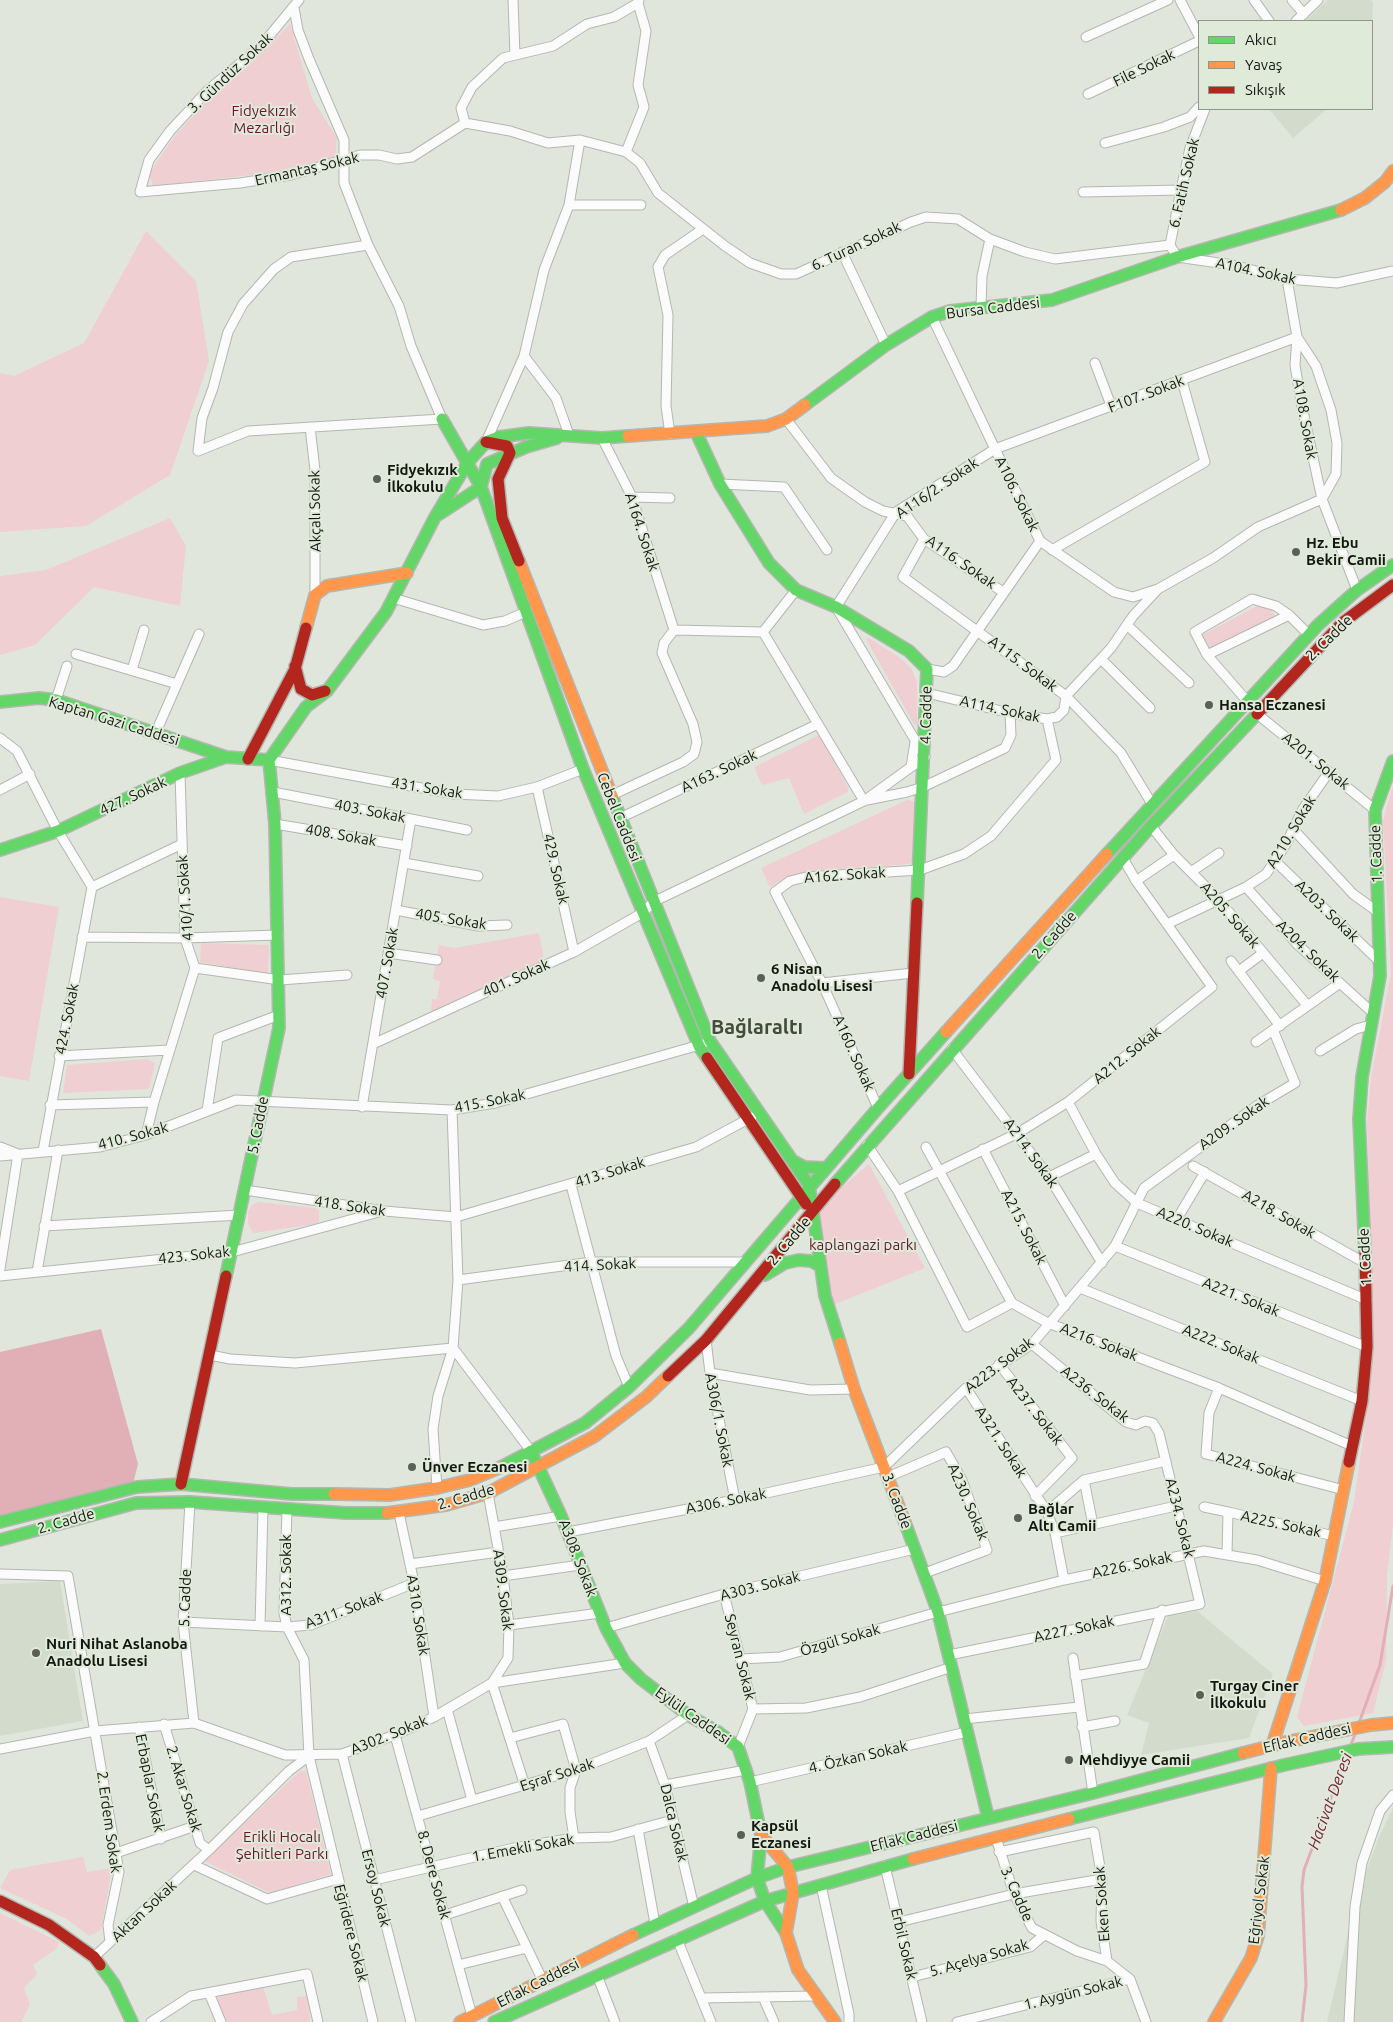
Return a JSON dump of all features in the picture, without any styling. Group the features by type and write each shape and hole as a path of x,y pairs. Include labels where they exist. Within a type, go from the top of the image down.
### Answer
{"main road":[{"name":"Bursa Caddesi","path":"486,442 500,437 529,433 602,438 768,426 786,419 886,345 932,317 950,311 1052,300 1177,257 1341,210 1365,198 1385,182 1393,172"},
{"name":"Cebel Caddesi","path":"442,419 481,487 582,769 704,1044 748,1120 800,1197 813,1212"},
{"name":"4. Cadde","path":"696,432 720,484 769,563 796,590 836,607 909,651 926,669 924,786 909,1074"},
{"path":"435,517 481,487 487,464 510,453 570,435"},
{"path":"269,760 306,707 327,691 386,612 435,517 468,462 486,442 507,446 510,453"},
{"name":"Cebel Caddesi","path":"510,453 498,480 502,518 653,902 704,1044 758,1112 809,1185"},
{"name":"2. Cadde","path":"0,1522 137,1487 181,1484 292,1494 357,1495 390,1495 437,1488 470,1480 507,1465 585,1423 628,1387 689,1328 809,1185 1152,804 1309,635 1357,590 1393,564"},
{"path":"248,759 295,666 315,595 327,586 407,573"},
{"name":"2. Cadde","path":"0,1540 136,1503 190,1502 346,1513 399,1513 446,1505 488,1493 540,1468 595,1436 646,1397 706,1340 867,1145 1151,826 1256,712 1342,623 1378,594 1393,585"},
{"path":"295,666 297,680 301,689 312,695 327,691"},
{"name":"Kaptan Gazi Caddesi","path":"0,702 39,698 56,700 226,757"},
{"name":"427. Sokak","path":"0,850 58,831 180,773 226,757 269,760"},
{"name":"5. Cadde","path":"181,1484 279,1028 280,980 275,824 269,760"},
{"name":"1. Cadde","path":"1272,1746 1325,1581 1362,1401 1367,1347 1367,1300 1359,1119 1362,1077 1380,976 1375,810 1393,761"},
{"path":"600,811 612,800"},
{"path":"792,1160 804,1167 826,1168"},
{"name":"3. Cadde","path":"809,1185 825,1296 854,1389 925,1573 938,1612 988,1817"},
{"path":"752,1284 785,1263 811,1261 820,1266"},
{"name":"A308. Sokak","path":"532,1451 568,1532 606,1628 625,1663"},
{"name":"Eylül Caddesi","path":"625,1663 641,1679 688,1715 718,1732 738,1747 750,1782 762,1835"},
{"name":"Eflak Caddesi","path":"460,2022 655,1924 756,1878 788,1867 1093,1793 1286,1742 1371,1725 1393,1723"},
{"name":"Eflak Caddesi","path":"494,2022 765,1901 886,1866 1271,1768 1358,1749 1393,1746"},
{"name":"Eğriyol Sokak","path":"1214,2022 1251,1958 1258,1936 1271,1768"},
{"path":"762,1835 788,1867 793,1893 786,1933"},
{"path":"762,1835 756,1878 765,1901 786,1933 798,1970 835,2022"},
{"path":"0,1901 49,1925 94,1957 114,1984 132,2022"}],"street":[{"path":"513,0 515,56"},
{"path":"1086,37 1168,0"},
{"path":"1180,0 1198,34"},
{"path":"1254,0 1268,20"},
{"path":"1292,0 1304,14"},
{"path":"1297,20 1318,0"},
{"path":"486,442 524,356 544,270 569,205 580,140 548,143 510,131 465,123 461,108 472,87 503,58 552,46 587,24 614,17 638,2 646,31 638,85 644,107 626,152"},
{"path":"297,4 298,30 344,140 342,161 344,183 368,245 399,306 411,346 442,419 248,431 198,451 202,418 228,332 243,304 274,270 291,257 368,245"},
{"name":"3. Gündüz Sokak","path":"140,192 149,160 170,131 207,91 261,46 297,4"},
{"name":"File Sokak","path":"1088,94 1198,41"},
{"path":"1105,143 1164,127 1190,117 1198,108"},
{"name":"6. Fatih Sokak","path":"1177,257 1170,245 1180,190 1190,148 1205,110"},
{"name":"Ermantaş Sokak","path":"140,192 221,185 291,176 360,155 397,159 412,156 465,123"},
{"name":"6. Turan Sokak","path":"580,140 626,152 640,162 658,193 703,229 750,263 781,274 796,274 910,222 926,217 958,219 990,239 1025,252 1055,259 1170,245"},
{"path":"1083,192 1180,190"},
{"path":"569,205 641,204"},
{"path":"670,434 666,406 668,315 658,267 665,255 703,229"},
{"path":"981,308 982,276 990,239"},
{"path":"842,252 886,345"},
{"name":"A104. Sokak","path":"1177,257 1233,264 1287,280 1337,284 1393,271"},
{"name":"A108. Sokak","path":"1287,280 1297,337 1295,365 1322,499 1357,590"},
{"name":"A106. Sokak","path":"932,317 1040,541 1114,592 1133,597 1158,589 1213,558 1258,527 1322,499"},
{"name":"A108. Sokak","path":"1297,337 1316,366 1326,388 1337,443 1336,474 1322,499"},
{"name":"F107. Sokak","path":"995,449 1112,408 1297,337"},
{"path":"524,356 556,398 570,435"},
{"path":"1095,363 1112,408"},
{"path":"1052,550 1205,462 1182,381"},
{"name":"A116. Sokak","path":"786,419 831,478 866,502 883,511 896,512 907,516 924,538 1003,592"},
{"name":"Akçalı Sokak","path":"310,427 315,470 315,595"},
{"name":"A164. Sokak","path":"602,438 632,497 674,630"},
{"name":"A116/2. Sokak","path":"836,607 896,512 995,449"},
{"path":"720,484 784,487 827,550"},
{"path":"632,497 670,498"},
{"name":"A115. Sokak","path":"924,538 903,577 1066,696 1121,753 1152,804"},
{"path":"926,669 944,672 953,666 1040,541"},
{"name":"A114. Sokak","path":"927,693 1010,713 1047,719 1057,717 1064,710 1066,696 1101,659 1158,589"},
{"path":"763,632 796,590"},
{"path":"393,598 483,625 505,621 526,612"},
{"path":"1248,702 1207,654 1195,632 1252,599 1276,606 1309,635"},
{"path":"653,902 864,801 925,757 836,607"},
{"path":"1207,654 1289,616"},
{"path":"1127,625 1189,683"},
{"path":"132,670 144,630"},
{"path":"612,800 684,762 694,754 696,742 693,724 662,653 664,643 674,630 763,632"},
{"path":"763,632 864,801"},
{"path":"156,732 199,634"},
{"path":"76,654 177,684"},
{"path":"1101,659 1150,708"},
{"path":"56,700 67,666"},
{"name":"A201. Sokak","path":"1256,712 1375,810"},
{"path":"864,801 907,792 924,786 1005,748 1011,735 1010,713"},
{"name":"A162. Sokak","path":"775,892 790,881 806,877 920,870 964,854 991,836 1056,760 1047,719"},
{"name":"A163. Sokak","path":"620,818 818,724"},
{"path":"0,738 17,751 58,831 92,887 182,844"},
{"path":"911,767 915,742"},
{"name":"431. Sokak","path":"269,760 454,794 498,796 537,786 582,769"},
{"name":"A210. Sokak","path":"1167,924 1246,887 1266,874 1303,809 1329,772"},
{"name":"410/1. Sokak","path":"180,773 185,938 195,968"},
{"path":"0,790 30,774"},
{"name":"429. Sokak","path":"537,786 574,952"},
{"name":"403. Sokak","path":"273,792 467,830"},
{"name":"407. Sokak","path":"362,1107 411,819"},
{"name":"408. Sokak","path":"275,824 407,846"},
{"name":"A205. Sokak","path":"1151,826 1174,855 1218,899 1307,1005"},
{"path":"1293,829 1353,894 1378,912"},
{"path":"1191,872 1219,854"},
{"path":"1136,881 1174,855"},
{"name":"A212. Sokak","path":"898,1191 1018,1133 1068,1102 1212,987 1136,881 1123,858"},
{"name":"A203. Sokak","path":"1275,861 1379,961"},
{"path":"404,863 478,876"},
{"name":"424. Sokak","path":"43,1151 59,1056 92,887"},
{"name":"A204. Sokak","path":"1246,887 1298,945 1373,1013"},
{"name":"A160. Sokak","path":"775,892 822,982 878,1108"},
{"name":"401. Sokak","path":"373,1044 574,952 644,912 653,902"},
{"name":"405. Sokak","path":"396,910 478,926 507,925"},
{"path":"82,937 185,938 278,935"},
{"path":"388,953 436,960"},
{"path":"1239,972 1263,953"},
{"path":"1231,961 1277,1029"},
{"path":"146,1135 169,1050 195,968 280,980 347,976"},
{"path":"822,982 914,973"},
{"path":"1256,1042 1340,983"},
{"path":"207,1111 218,1038 279,1015"},
{"path":"1320,1051 1356,1029 1371,1026"},
{"name":"A209. Sokak","path":"1136,1203 1144,1188 1155,1178 1258,1104 1294,1083 1277,1029"},
{"name":"415. Sokak","path":"262,1102 452,1110 495,1103 704,1044"},
{"name":"A214. Sokak","path":"952,1049 1050,1177 1102,1263"},
{"path":"59,1056 169,1050"},
{"name":"410. Sokak","path":"0,1156 100,1146 146,1135 236,1100 262,1102"},
{"path":"50,1105 154,1102"},
{"name":"A220. Sokak","path":"1068,1102 1114,1183 1136,1203 1367,1300"},
{"path":"437,1488 433,1429 438,1396 453,1348 458,1280 452,1110"},
{"name":"413. Sokak","path":"456,1216 696,1146 748,1120 758,1112"},
{"path":"867,1145 898,1191 967,1327 1012,1303 926,1146"},
{"path":"0,1147 18,1154 0,1269"},
{"name":"A215. Sokak","path":"983,1149 1065,1306"},
{"path":"37,1272 58,1150"},
{"path":"1050,1177 1096,1154"},
{"name":"A218. Sokak","path":"1193,1166 1365,1263"},
{"path":"1177,1219 1205,1172"},
{"path":"571,1184 616,1356 628,1387"},
{"name":"418. Sokak","path":"245,1190 384,1211 456,1216"},
{"name":"A223. Sokak","path":"886,1472 966,1388 999,1364 1032,1344 1115,1246 1136,1203"},
{"name":"423. Sokak","path":"0,1276 232,1252 384,1211"},
{"path":"44,1226 240,1214"},
{"name":"A221. Sokak","path":"1115,1246 1367,1347"},
{"name":"414. Sokak","path":"458,1280 592,1262 744,1262"},
{"name":"A222. Sokak","path":"1080,1288 1362,1401"},
{"name":"A216. Sokak","path":"1012,1303 1048,1323 1219,1388 1352,1446"},
{"name":"A306/1. Sokak","path":"706,1340 710,1374 735,1500"},
{"name":"A236. Sokak","path":"1032,1344 1126,1422 1136,1425 1145,1421 1153,1423 1159,1433"},
{"path":"210,1355 230,1359 295,1362 453,1348"},
{"path":"453,1348 532,1451"},
{"name":"A237. Sokak","path":"999,1364 1072,1458 1035,1496"},
{"path":"710,1374 810,1390 854,1389"},
{"name":"A321. Sokak","path":"966,1388 1047,1512 1055,1533 1064,1580"},
{"name":"A224. Sokak","path":"1219,1388 1209,1413 1206,1454 1344,1490"},
{"name":"A234. Sokak","path":"1159,1433 1200,1604"},
{"name":"A230. Sokak","path":"886,1472 946,1452 962,1480 987,1550 925,1573"},
{"path":"1047,1512 1084,1480 1166,1461"},
{"name":"A306. Sokak","path":"568,1532 886,1472"},
{"path":"1084,1480 1094,1524"},
{"name":"A309. Sokak","path":"488,1493 503,1576 509,1625 508,1658 492,1683"},
{"name":"5. Cadde","path":"190,1502 183,1622 194,1723"},
{"path":"1055,1533 1176,1506"},
{"name":"A225. Sokak","path":"1204,1507 1334,1536"},
{"path":"260,1626 263,1508"},
{"name":"A312. Sokak","path":"287,1509 284,1613 287,1627 304,1660 309,1756"},
{"name":"A225. Sokak","path":"1227,1554 1228,1512"},
{"name":"A310. Sokak","path":"399,1513 414,1584 434,1717"},
{"path":"494,1526 561,1516"},
{"name":"A303. Sokak","path":"606,1628 724,1594 915,1548"},
{"name":"A226. Sokak","path":"938,1612 1064,1580 1204,1551 1257,1560 1325,1581"},
{"path":"410,1564 499,1552"},
{"path":"503,1576 580,1565"},
{"name":"2. Erdem Sokak","path":"0,1574 68,1576 119,1872 108,1925 110,1942"},
{"name":"A311. Sokak","path":"183,1622 287,1627 310,1625 414,1584"},
{"name":"Seyran Sokak","path":"724,1594 753,1709 738,1747"},
{"name":"A227. Sokak","path":"951,1661 1162,1610 1200,1604"},
{"path":"1075,1676 1144,1664 1162,1610"},
{"name":"Özgül Sokak","path":"741,1659 780,1657 938,1612"},
{"path":"509,1625 600,1614"},
{"path":"1073,1658 1093,1793"},
{"path":"753,1709 806,1708 860,1697 951,1661"},
{"name":"A302. Sokak","path":"0,1749 95,1731 194,1723 285,1754 309,1756 342,1754 395,1735 434,1717 492,1683 625,1663"},
{"path":"492,1683 524,1786"},
{"path":"964,1719 1079,1707"},
{"path":"447,1709 472,1800"},
{"name":"Eşraf Sokak","path":"418,1816 576,1770 649,1741 688,1715"},
{"path":"1082,1727 1115,1721"},
{"name":"2. Akar Sokak","path":"164,1724 200,1843 210,1850"},
{"path":"510,1738 563,1724 576,1770 570,1788 570,1812 574,1838"},
{"name":"Erbaplar Sokak","path":"139,1727 161,1839"},
{"name":"4. Özkan Sokak","path":"750,1782 967,1732"},
{"name":"8. Dere Sokak","path":"395,1735 472,2016"},
{"name":"Dalca Sokak","path":"649,1741 665,1785 694,1907"},
{"name":"Ersoy Sokak","path":"342,1754 411,2022"},
{"name":"Aktan Sokak","path":"94,1957 210,1850 289,1771 309,1756"},
{"name":"Eğridere Sokak","path":"309,1756 373,2022"},
{"path":"665,1785 691,1778 746,1770"},
{"path":"1349,2022 1355,1907 1362,1863 1380,1811 1393,1794"},
{"name":"1. Emekli Sokak","path":"374,1880 432,1866 574,1838 612,1837 672,1820"},
{"name":"Erbaplar Sokak","path":"116,1853 195,1826"},
{"path":"638,1829 655,1924"},
{"name":"Eken Sokak","path":"999,1852 1094,1832 1102,1879 1101,1921 1107,1961 1130,1979"},
{"name":"3. Cadde","path":"996,1838 1014,1894 1032,1928 1077,1951 1107,1961"},
{"path":"194,1865 267,1899 338,1879"},
{"name":"Erbil Sokak","path":"886,1866 922,2022"},
{"path":"899,1922 1014,1894 1102,1879"},
{"path":"821,1885 849,2014 849,2022"},
{"path":"445,1915 522,1890"},
{"path":"502,1896 542,1981"},
{"name":"5. Açelya Sokak","path":"912,1977 1030,1947 1044,1935"},
{"path":"677,1939 711,2022"},
{"path":"458,1964 527,1948"},
{"path":"151,2022 191,1996 307,1974 318,2022"},
{"path":"597,1975 615,2022"},
{"path":"1130,1979 1146,2022"},
{"name":"1. Aygün Sokak","path":"957,2022 1130,1979"},
{"path":"209,1993 221,2022"},
{"path":"702,1998 815,1996"},
{"path":"763,1997 774,2022"}],"shaded area":[{"path":"1328,0 1371,0 1373,2 1373,20 1306,20"},
{"path":"1270,110 1326,110 1293,138"},
{"path":"101,1329 138,1464 132,1488 0,1525 0,1352"},
{"name":"Nuri Nihat Aslanoba Anadolu Lisesi","path":"60,1581 83,1721 0,1736 0,1584"},
{"name":"Turgay Ciner İlkokulu","path":"1197,1611 1273,1674 1249,1738 1141,1755 1149,1723 1127,1715 1168,1616"},
{"path":"1393,1808 1393,2022 1327,2022 1356,1899 1379,1837"}],"green space":[{"name":"Fidyekızık Mezarlığı","path":"290,24 312,98 337,138 335,157 287,171 153,186 149,174 173,138 220,86 246,68"},
{"path":"146,231 196,281 209,361 170,475 86,526 0,532 0,373 14,376 84,343"},
{"path":"170,518 186,546 180,606 94,587 35,645 0,655 0,576 46,570"},
{"path":"1257,606 1270,608 1276,616 1210,648 1202,635"},
{"path":"869,638 900,658 911,668 917,682 917,724 915,726 866,639"},
{"path":"819,735 848,787 848,792 804,814 789,778 762,785 754,767"},
{"path":"1393,785 1393,1525 1387,1575 1386,1660 1373,1713 1304,1726 1297,1717 1354,1502 1371,1383 1372,1281 1367,1123 1371,1078 1391,974 1383,821"},
{"path":"907,800 914,801 917,805 915,859 909,864 817,871 786,877 770,887 761,868"},
{"path":"0,897 59,907 29,1081 0,1076"},
{"path":"539,933 544,960 434,1012 431,1010 432,999 437,999 440,981 433,979 439,945 454,948"},
{"path":"201,943 269,945 268,974 200,962"},
{"path":"147,1059 155,1063 149,1089 63,1093 67,1065"},
{"name":"kaplangazi parkı","path":"869,1164 925,1268 828,1307 813,1212"},
{"path":"259,1202 315,1208 319,1210 319,1221 316,1224 253,1233 248,1224 248,1212 252,1205"},
{"name":"Erikli Hocalı Şehitleri Parkı","path":"300,1771 306,1771 331,1874 270,1893 204,1861"},
{"path":"83,1857 87,1872 112,1868 101,1930 89,1936 67,1919 0,1888 10,1870"},
{"path":"0,1913 59,1942 56,1949 33,1965 37,1974 24,1988 30,2005 21,2022 0,2022"},
{"path":"263,1987 272,2015 297,2010 297,1997 309,1996 310,2022 225,2022 216,2002 219,1994"}],"waterway":[{"name":"Hacivat Deresi","path":"1359,1723 1380,1665 1393,1586"},
{"name":"Hacivat Deresi","path":"1350,1747 1356,1732"},
{"name":"Hacivat Deresi","path":"1302,2022 1306,1985 1302,1887 1304,1870 1347,1755"}],"traffic: fast":[{"path":"805,405 886,345 932,317 950,311 1052,300 1177,257 1341,210"},
{"path":"442,419 481,487 583,769 699,1046 707,1058"},
{"path":"696,432 720,484 769,563 796,590 836,607 909,651 927,669 917,903"},
{"path":"269,760 306,707 327,691 386,612 435,517 468,462 486,442 499,437 529,433 602,438 628,436"},
{"path":"438,515 481,487 487,464 526,447 557,438"},
{"path":"1107,854 1318,625 1357,590 1393,565"},
{"path":"0,702 39,698 56,700 226,757"},
{"path":"835,1184 1151,826 1257,714"},
{"path":"0,850 58,831 180,773 226,757 269,760"},
{"path":"226,1276 279,1028 275,824 269,760"},
{"path":"1365,1253 1359,1119 1362,1077 1380,976 1375,810 1393,761"},
{"path":"612,796 710,1041 809,1185 825,1296 840,1343"},
{"path":"501,1467 585,1423 629,1387 689,1328 878,1108 946,1032"},
{"path":"793,1161 804,1167 826,1168"},
{"path":"765,1275 785,1263 799,1260 811,1261 820,1266"},
{"path":"531,1451 561,1516 606,1628 625,1663 641,1679 688,1715 718,1732 738,1747 750,1782 761,1835"},
{"path":"0,1522 137,1487 181,1484 292,1494 334,1494"},
{"path":"0,1540 136,1503 190,1502 346,1513 387,1513"},
{"path":"904,1520 938,1612 988,1817"},
{"path":"1069,1819 1284,1765 1358,1749 1393,1747"},
{"path":"633,1935 757,1878 788,1867 1093,1793 1243,1753"},
{"path":"761,1835 757,1878 765,1901 786,1933"},
{"path":"494,2022 765,1901 913,1859"},
{"path":"100,1965 114,1984 132,2022"}],"traffic: slow":[{"path":"1341,210 1365,198 1385,182 1393,171"},
{"path":"628,436 767,426 786,419 805,405"},
{"path":"519,561 612,796"},
{"path":"306,628 315,595 327,586 407,573"},
{"path":"946,1032 1107,854"},
{"path":"840,1343 854,1389 904,1520"},
{"path":"387,1513 446,1505 488,1493 595,1436 646,1397 668,1376"},
{"path":"1272,1746 1325,1581 1349,1462"},
{"path":"334,1494 390,1495 437,1488 470,1480 501,1467"},
{"path":"1243,1753 1286,1742 1371,1725 1393,1723"},
{"path":"1214,2022 1251,1958 1258,1936 1271,1768"},
{"path":"913,1859 1069,1819"},
{"path":"761,1835 788,1867 793,1893 786,1933"},
{"path":"786,1933 798,1970 835,2022"},
{"path":"460,2022 633,1935"}],"traffic: jam":[{"path":"486,442 507,446 510,453 498,479 502,518 519,561"},
{"path":"1257,714 1342,623 1393,585"},
{"path":"248,759 295,669 306,628"},
{"path":"295,666 301,689 312,695 325,691"},
{"path":"909,1074 917,903"},
{"path":"707,1058 806,1204"},
{"path":"668,1376 706,1340 835,1184"},
{"path":"1349,1462 1362,1401 1367,1347 1365,1253"},
{"path":"181,1484 226,1276"},
{"path":"0,1901 49,1925 94,1957 100,1965"}],"place":[{"name":"Fidyekızık İlkokulu","path":"377,479"},
{"name":"Hz. Ebu Bekir Camii","path":"1296,552"},
{"name":"Hansa Eczanesi","path":"1209,705"},
{"name":"6 Nisan Anadolu Lisesi","path":"761,978"},
{"name":"Ünver Eczanesi","path":"412,1467"},
{"name":"Bağlar Altı Camii","path":"1018,1518"},
{"name":"Nuri Nihat Aslanoba Anadolu Lisesi","path":"36,1653"},
{"name":"Turgay Ciner İlkokulu","path":"1200,1695"},
{"name":"Mehdiyye Camii","path":"1069,1760"},
{"name":"Kapsül Eczanesi","path":"741,1835"}],"district":[{"name":"Bağlaraltı","path":"757,1027"}]}
